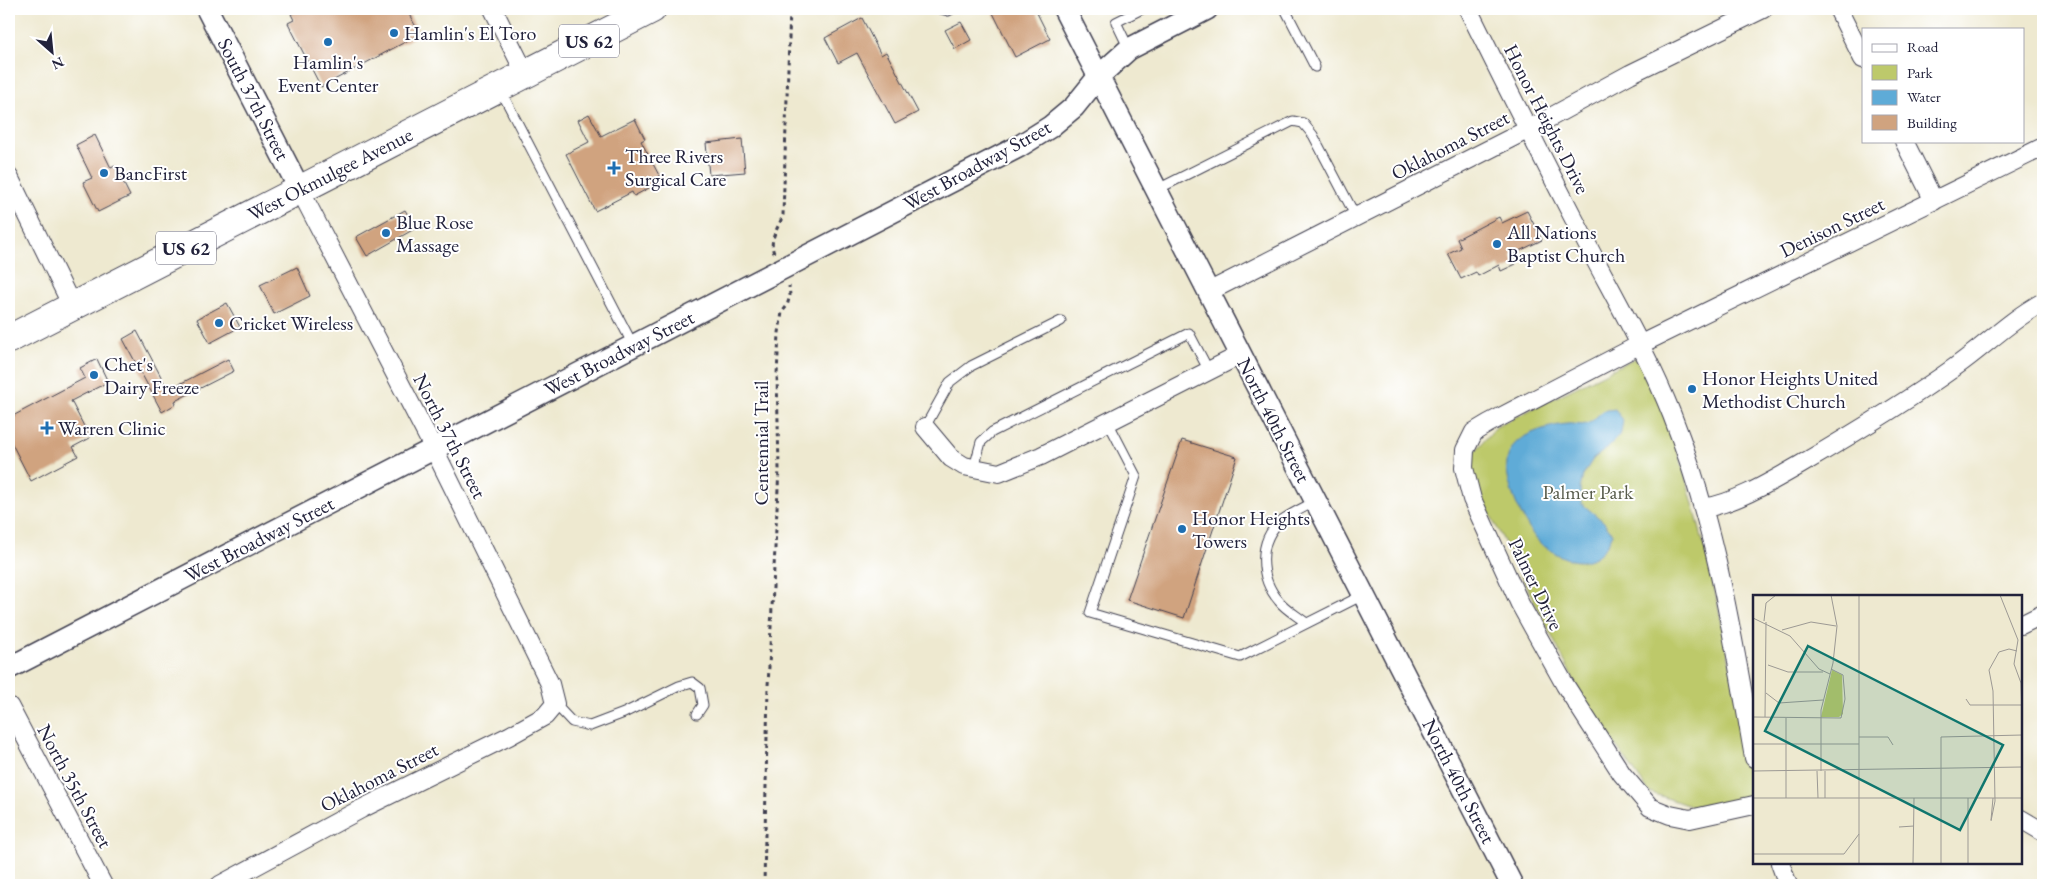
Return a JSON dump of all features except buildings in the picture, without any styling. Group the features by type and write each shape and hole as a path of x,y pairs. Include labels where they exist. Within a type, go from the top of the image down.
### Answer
{"main road":[{"name":"West Okmulgee Avenue","path":"9,339 526,73 639,12"}],"street":[{"name":"South 37th Street","path":"208,9 300,190"},
{"path":"493,9 526,73"},
{"name":"North 40th Street","path":"1064,9 1512,885"},
{"name":"West Broadway Street","path":"9,668 1018,147 1042,132 1074,107 1098,76 1129,48 1207,9"},
{"name":"Honor Heights Drive","path":"1468,9 1527,130 1640,345 1672,415 1704,508 1730,620 1753,746"},
{"name":"Oklahoma Street","path":"1208,292 1527,130 1630,74 1763,9"},
{"path":"1838,9 1862,57"},
{"path":"1904,142 1934,201"},
{"name":"Denison Street","path":"1640,345 2043,147"},
{"path":"11,187 72,306"},
{"name":"North 37th Street","path":"300,190 434,449 550,684 555,704"},
{"path":"1704,508 1722,505 1785,474 1885,414 1956,367 2014,320 2043,302"},
{"name":"Palmer Drive","path":"1640,345 1474,432 1465,450 1464,468 1472,499 1520,604 1565,685 1622,774 1640,798 1650,807 1663,813 1690,819 1753,805"},
{"path":"925,427 951,458 964,466 993,473 1004,472 1041,456 1240,354"},
{"path":"2022,624 2043,614"},
{"name":"Oklahoma Street","path":"220,885 360,809 509,736 545,716 555,704"},
{"name":"North 35th Street","path":"9,706 103,885"},
{"path":"2022,820 2043,832"},
{"path":"1780,864 1788,885"}],"lane":[{"path":"941,9 952,9"},
{"path":"1129,48 1116,22 1142,9"},
{"path":"1285,9 1315,67"},
{"path":"499,86 633,346"},
{"path":"1156,190 1292,121 1303,123 1313,135 1356,217"},
{"path":"925,427 950,382 971,366 1061,321"},
{"path":"974,468 981,442 992,432 1189,333 1209,371"},
{"path":"1108,422 1136,476 1090,612 1240,657 1364,594"},
{"path":"1306,624 1279,601 1266,580 1263,564 1267,540 1282,521 1316,501"},
{"path":"555,704 572,722 590,726 624,713 678,686 692,682 700,688 703,705 697,714"}],"path":[{"name":"Centennial Trail","path":"764,885 768,686 779,469 777,375 782,312 787,306 790,295 789,284 772,250 772,238 783,215 790,9"}],"green space":[{"name":"Palmer Park","path":"1639,356 1666,416 1684,471 1708,562 1737,701 1753,795 1733,803 1690,806 1649,792 1585,702 1470,474 1472,455 1496,427"}],"water":[{"path":"1615,409 1623,420 1621,433 1606,449 1593,459 1583,475 1580,489 1581,503 1604,522 1613,534 1602,552 1595,557 1579,561 1571,560 1542,545 1533,535 1522,516 1512,493 1507,471 1510,451 1518,441 1531,433 1561,425 1586,424 1604,411"}],"place":[{"name":"Hamlin's El Toro","path":"394,33"},
{"name":"Hamlin's Event Center","path":"328,42"},
{"name":"Three Rivers Surgical Care","path":"614,168"},
{"name":"BancFirst","path":"104,173"},
{"name":"Blue Rose Massage","path":"386,233"},
{"name":"All Nations Baptist Church","path":"1497,244"},
{"name":"Cricket Wireless","path":"219,323"},
{"name":"Chet's Dairy Freeze","path":"94,375"},
{"name":"Honor Heights United Methodist Church","path":"1692,389"},
{"name":"Warren Clinic","path":"47,428"},
{"name":"Honor Heights Towers","path":"1182,529"}]}
